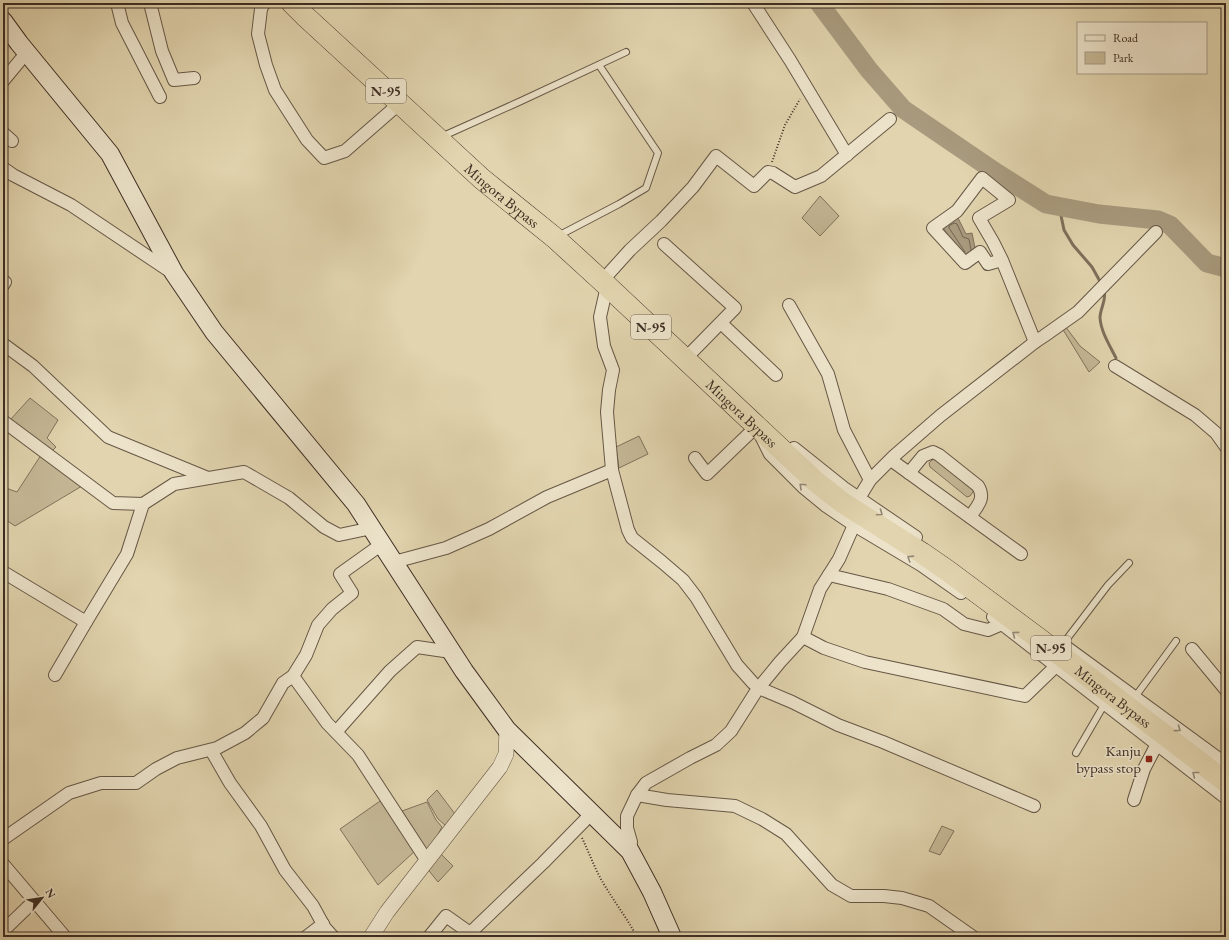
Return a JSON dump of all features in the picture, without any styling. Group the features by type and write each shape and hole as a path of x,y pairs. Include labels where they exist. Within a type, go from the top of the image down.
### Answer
{"highway":[{"name":"Mingora Bypass","path":"292,3 482,179 555,238 815,481 843,503 948,571 1226,782"}],"main road":[{"path":"3,21 19,43 110,154 174,273 214,332 356,504 464,671 507,730 630,851 652,892 672,937"}],"street":[{"path":"117,3 122,23 160,97"},
{"path":"150,3 162,51 174,80 194,78"},
{"path":"264,3 261,9 258,34 266,65 275,90 307,140 324,158 345,151 400,103"},
{"path":"753,3 786,53 847,155"},
{"path":"3,81 27,52"},
{"path":"890,119 821,176 795,187 773,173 768,172 754,186 716,156 693,188 630,250 604,283 600,318 604,346 613,370 607,412 612,470 628,530 632,538 683,580 696,597 737,665 759,688 792,702 838,725 883,742 1034,806"},
{"path":"3,168 13,175 71,204 174,273"},
{"path":"1002,260 988,264 980,252 965,263 934,228 956,211 982,178 1009,200 979,218 1002,260 1035,342"},
{"path":"859,498 870,480 940,416 1035,342 1078,312 1156,232"},
{"path":"664,244 735,308 685,359"},
{"path":"3,281 5,282 3,285"},
{"path":"790,305 828,374 844,430 870,480"},
{"path":"721,323 776,375"},
{"path":"3,344 33,366 108,436 209,478"},
{"path":"1115,366 1195,415 1216,433 1226,447"},
{"path":"3,421 114,503 143,504 174,484 244,472 289,498 324,527 339,535 372,528"},
{"path":"695,458 707,474 756,427"},
{"path":"756,427 785,441 818,468 936,551 989,592 1063,644 1226,764"},
{"path":"756,427 770,454 826,506 854,525 921,565 1002,624 1226,798"},
{"path":"909,473 923,456 933,452 939,455 978,486 981,491 982,498 970,517"},
{"path":"891,460 1021,554"},
{"path":"394,562 446,548 489,529 547,497 612,470"},
{"path":"55,675 127,554 143,504"},
{"path":"630,851 631,842 627,828 628,816 637,795 646,783 716,745 731,731 759,688 803,637 820,589 839,559 854,525"},
{"path":"3,839 69,793 101,783 136,783 156,769 177,758 217,748 245,733 263,718 283,684 293,676 306,654 318,626 332,609 352,593 340,574 382,544"},
{"path":"3,572 86,622"},
{"path":"829,575 888,589 943,609 964,624 988,630 1002,624"},
{"path":"803,637 824,648 865,662 1025,696 1056,666"},
{"path":"336,732 390,671 417,647 452,652"},
{"path":"1192,650 1226,690"},
{"path":"293,676 327,723 358,754 427,861"},
{"path":"371,937 387,912 500,767 506,754 507,730"},
{"path":"1134,800 1144,769 1157,744"},
{"path":"210,750 230,783 262,826 285,870 313,906 323,924 333,937"},
{"path":"637,795 667,800 735,806 762,819 786,834 819,870 823,877 832,885 851,896 884,896 902,898 929,906 973,937"},
{"path":"429,937 446,916 470,933 543,863 591,814"},
{"path":"3,864 62,936"},
{"path":"3,931 34,901"},
{"path":"306,937 323,924"}],"lane":[{"path":"437,138 626,52"},
{"path":"555,238 646,188 658,153 599,65"},
{"path":"1063,644 1108,585 1129,563"},
{"path":"1135,698 1176,641"},
{"path":"1076,753 1104,704"}],"path":[{"path":"768,172 785,125 806,87"},
{"path":"577,828 601,880 637,937"}],"green space":[{"path":"820,196 839,216 820,236 802,218"},
{"path":"1065,326 1080,346 1100,362 1089,372 1062,328"},
{"path":"30,398 58,420 47,438 56,447 52,451 11,419"},
{"path":"639,436 648,454 619,468 616,447"},
{"path":"41,455 82,486 15,526 3,518 3,487 17,492"},
{"path":"935,459 973,488 973,492 970,496 967,497 930,467 929,463"},
{"path":"437,790 455,814 446,826 438,819 427,800"},
{"path":"383,799 415,851 378,885 340,829"},
{"path":"427,802 436,820 442,827 428,852 402,811"},
{"path":"942,826 954,831 940,855 929,851"},
{"path":"440,853 453,866 438,882 426,867"}],"water":[{"path":"957,216 966,234 972,233 976,253 964,259 942,226"}],"waterway":[{"path":"819,3 869,70 903,109 997,173 1046,204 1099,214 1158,220 1170,225 1207,263 1226,268"},
{"path":"1059,206 1064,230 1073,245 1092,267 1102,285"},
{"path":"1104,290 1105,297 1100,318 1106,339 1116,358"}],"place":[{"name":"Kanju bypass stop","path":"1149,759"}]}
